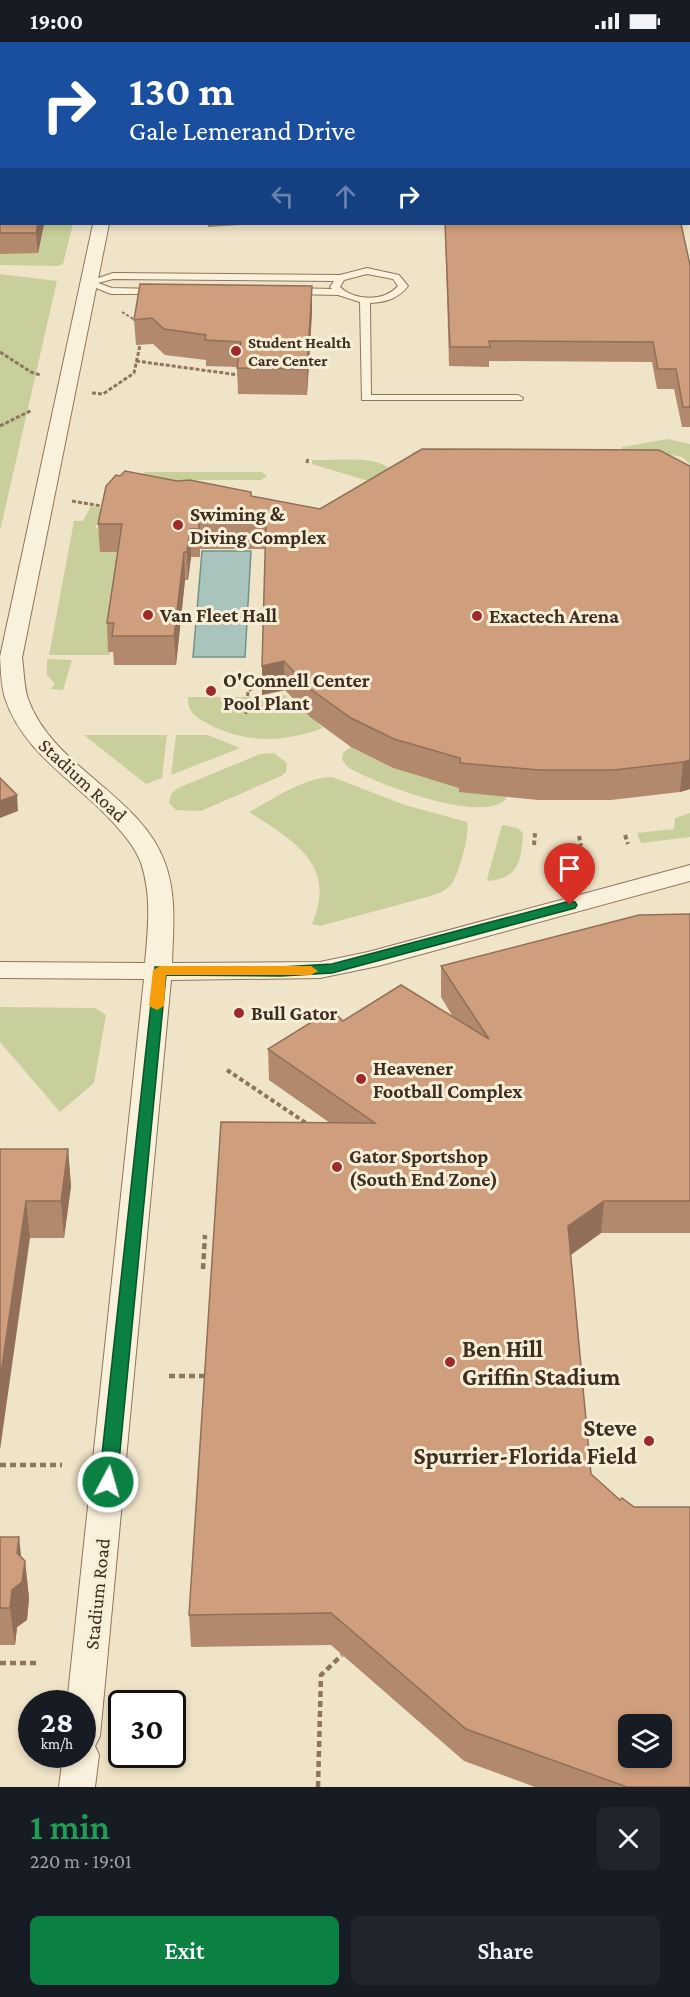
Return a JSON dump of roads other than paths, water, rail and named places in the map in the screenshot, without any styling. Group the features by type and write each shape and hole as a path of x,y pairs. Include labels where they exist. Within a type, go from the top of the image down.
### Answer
{"street":[{"name":"Stadium Road","path":"87,1690 160,970 162,891 150,852 121,813 43,745 22,714 11,674 11,658 101,225"},
{"path":"0,970 281,972 332,968 690,873"},
{"path":"77,1787 79,1768"}],"lane":[{"path":"88,283 113,276 340,278 367,271 388,273 401,281 403,286 395,295 365,300 338,292 278,291"},
{"path":"338,292 336,282 340,278"},
{"path":"88,283 111,291 171,291"},
{"path":"365,300 366,398 518,398"}],"water":[{"path":"202,551 251,551 245,657 193,657"}],"place":[{"name":"Student Health Care Center","path":"236,351"},
{"name":"Swiming & Diving Complex","path":"178,525"},
{"name":"Van Fleet Hall","path":"148,615"},
{"name":"Exactech Arena","path":"477,616"},
{"name":"O'Connell Center Pool Plant","path":"211,691"},
{"name":"Bull Gator","path":"239,1013"},
{"name":"Heavener Football Complex","path":"361,1079"},
{"name":"Gator Sportshop (South End Zone)","path":"337,1167"},
{"name":"Ben Hill Griffin Stadium","path":"450,1362"},
{"name":"Steve Spurrier-Florida Field","path":"649,1441"}]}
